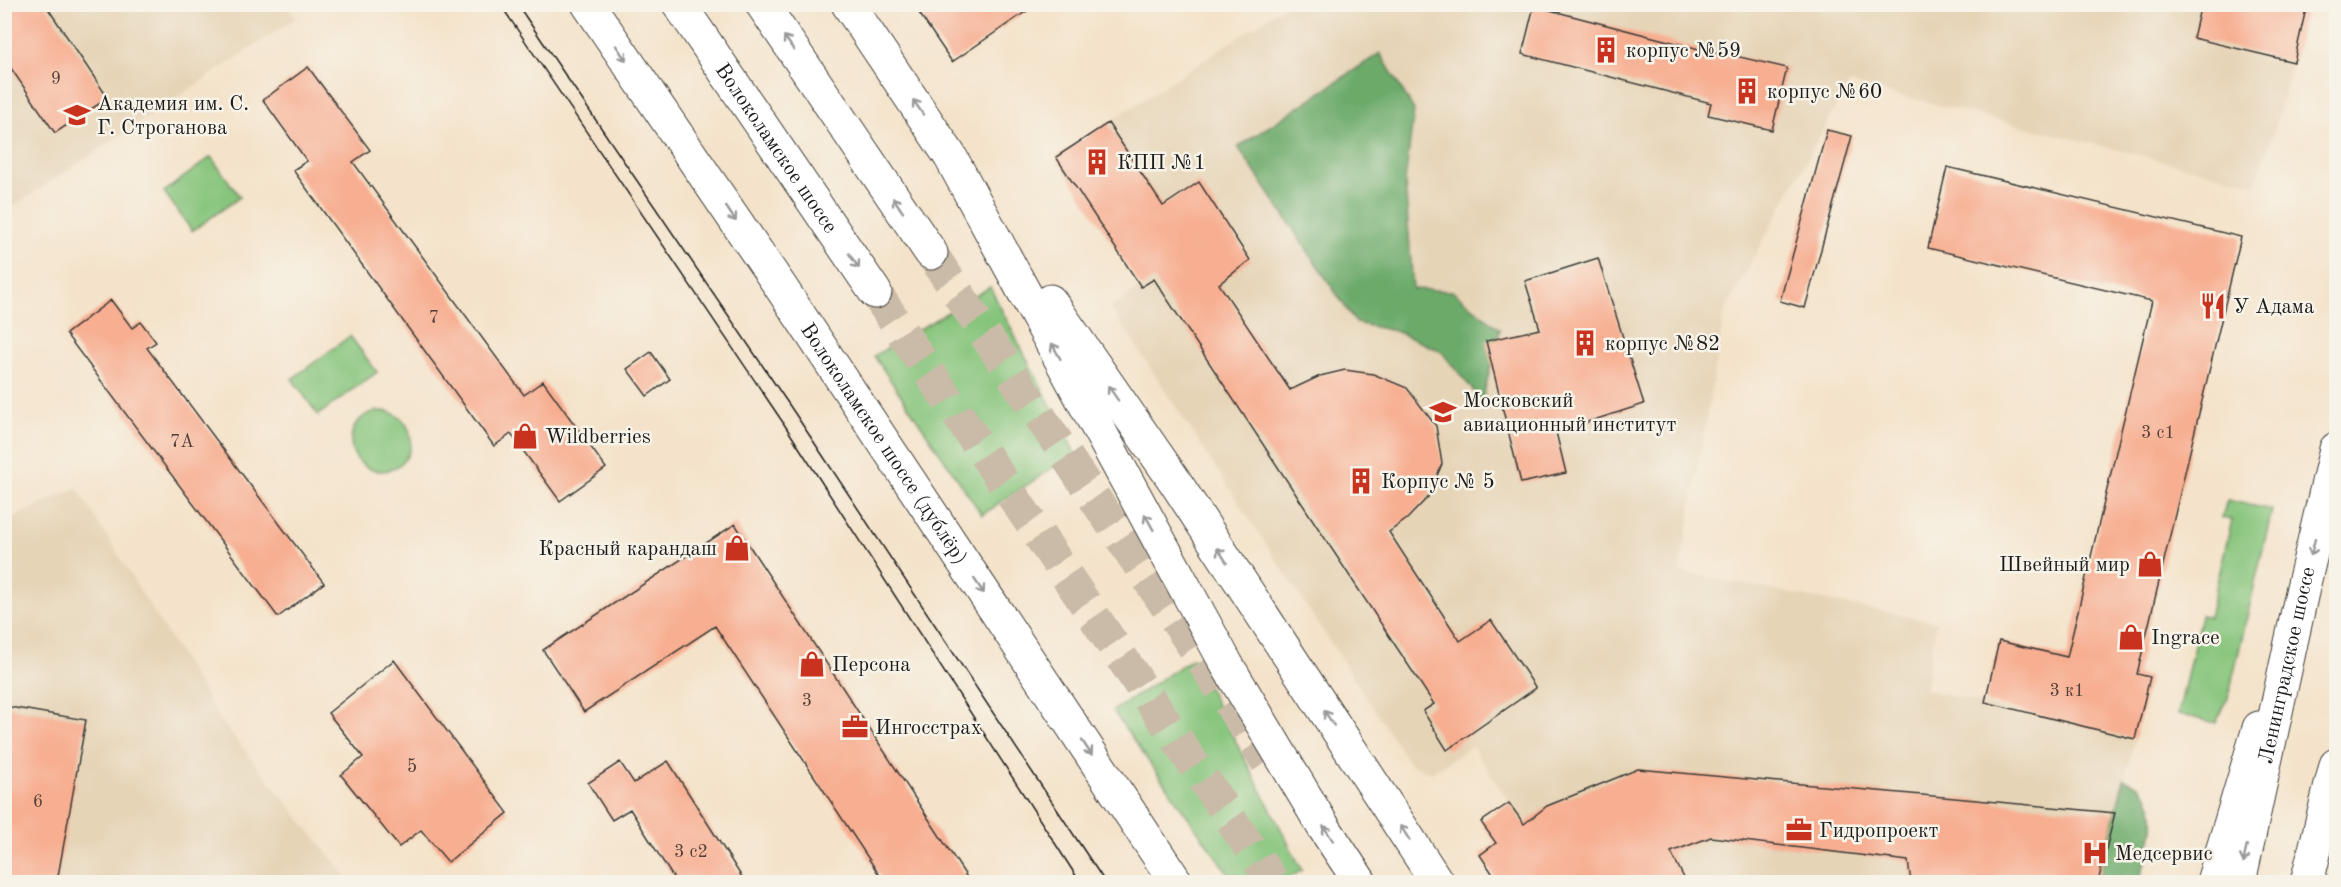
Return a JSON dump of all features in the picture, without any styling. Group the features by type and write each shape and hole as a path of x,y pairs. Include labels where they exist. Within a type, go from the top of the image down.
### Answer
{"main road":[{"name":"Волоколамское шоссе (дублёр)","path":"588,4 780,286 1176,882"},
{"name":"Волоколамское шоссе","path":"679,4 875,292"},
{"path":"762,4 932,253"},
{"path":"848,4 1174,480 1437,882"},
{"path":"950,156 1227,666 1323,826 1360,882"},
{"name":"Ленинградское шоссе","path":"2239,882 2302,592 2337,449"},
{"path":"2213,882 2302,592"},
{"path":"2307,882 2337,765"}],"shaded area":[{"name":"Академия им. С. Г. Строганова","path":"5,5 287,5 296,18 5,212"},
{"name":"Московский авиационный институт","path":"1287,5 2307,5 2276,126 2255,184 1849,83 1725,310 1680,572 1936,622 1925,690 2135,739 2098,882 1498,882 1480,855 1496,843 1481,822 1509,802 1472,746 1431,773 1410,764 1111,308 1141,286 1056,157"},
{"path":"77,488 221,721 351,882 5,882 4,521"}],"green space":[{"path":"1380,53 1414,110 1405,181 1413,289 1452,291 1500,329 1482,401 1441,351 1395,331 1356,323 1238,147"},
{"path":"211,157 240,197 192,231 164,192"},
{"path":"990,287 1075,453 982,515 874,356"},
{"path":"350,336 377,372 318,415 292,379"},
{"path":"381,411 398,416 406,424 411,441 406,458 398,466 381,471 364,466 356,458 351,441 356,424 364,416"},
{"path":"2227,500 2272,510 2228,698 2216,723 2178,714 2201,615 2209,617 2232,520 2222,518"},
{"path":"1193,658 1302,870 1283,882 1234,882 1113,711"},
{"path":"2124,779 2139,787 2148,798 2153,821 2150,847 2139,882 2098,882"}],"building":[{"path":"4,4 45,4 108,98 55,133 4,58"},
{"path":"913,4 1037,4 952,62"},
{"path":"2201,4 2307,4 2294,62 2193,38"},
{"path":"1534,6 1722,55 1723,53 1787,68 1772,130 1708,115 1711,103 1522,54"},
{"path":"308,67 370,150 353,162 524,395 543,381 606,468 560,501 511,434 494,446 293,170 307,161 263,100"},
{"name":"Корпус № 5","path":"1108,123 1163,206 1199,182 1250,260 1219,284 1290,390 1320,376 1345,370 1373,374 1407,388 1436,426 1442,464 1428,497 1407,519 1389,532 1460,641 1491,620 1536,688 1447,750 1423,711 1434,704 1154,279 1141,287 1056,157"},
{"path":"1827,130 1852,136 1805,308 1780,301"},
{"path":"1947,167 2241,237 2137,674 2150,677 2135,739 1985,702 1999,641 2067,657 2152,301 1928,248"},
{"path":"1598,258 1644,404 1556,432 1566,473 1521,483 1486,341 1540,329 1525,281"},
{"path":"111,300 132,328 141,322 156,342 147,348 324,583 278,617 66,334"},
{"path":"651,352 670,379 647,396 627,369"},
{"path":"735,524 970,882 884,882 715,626 584,712 543,650"},
{"path":"394,660 508,813 448,862 421,830 399,847 341,775 363,757 328,713"},
{"path":"4,706 86,720 57,882 4,882"},
{"path":"668,761 745,882 676,882 630,809 612,820 588,783 620,762 634,783"},
{"name":"Гидропроект","path":"1638,769 2115,813 2098,882 1911,882 1908,861 1711,837 1671,852 1686,882 1498,882 1480,855 1496,843 1481,822 1509,803 1524,824 1547,806"}],"tunnel":[{"path":"931,253 1195,649 1267,762"},
{"path":"875,292 1273,882"}],"tram line":[{"path":"500,4 782,421 1080,882"},
{"path":"517,4 794,412 1105,882"}],"place":[{"name":"корпус №59","path":"1606,50"},
{"name":"корпус №60","path":"1747,91"},
{"name":"Академия им. С. Г. Строганова","path":"77,115"},
{"name":"КПП №1","path":"1097,162"},
{"name":"У Адама","path":"2213,306"},
{"name":"корпус №82","path":"1585,343"},
{"name":"Московский авиационный институт","path":"1443,412"},
{"name":"Wildberries","path":"525,436"},
{"name":"Корпус № 5","path":"1361,481"},
{"name":"Красный карандаш","path":"737,548"},
{"name":"Швейный мир","path":"2150,564"},
{"name":"Ingrace","path":"2131,637"},
{"name":"Персона","path":"812,664"},
{"name":"Ингосстрах","path":"855,727"},
{"name":"Гидропроект","path":"1799,830"},
{"name":"Медсервис","path":"2095,853"}]}
